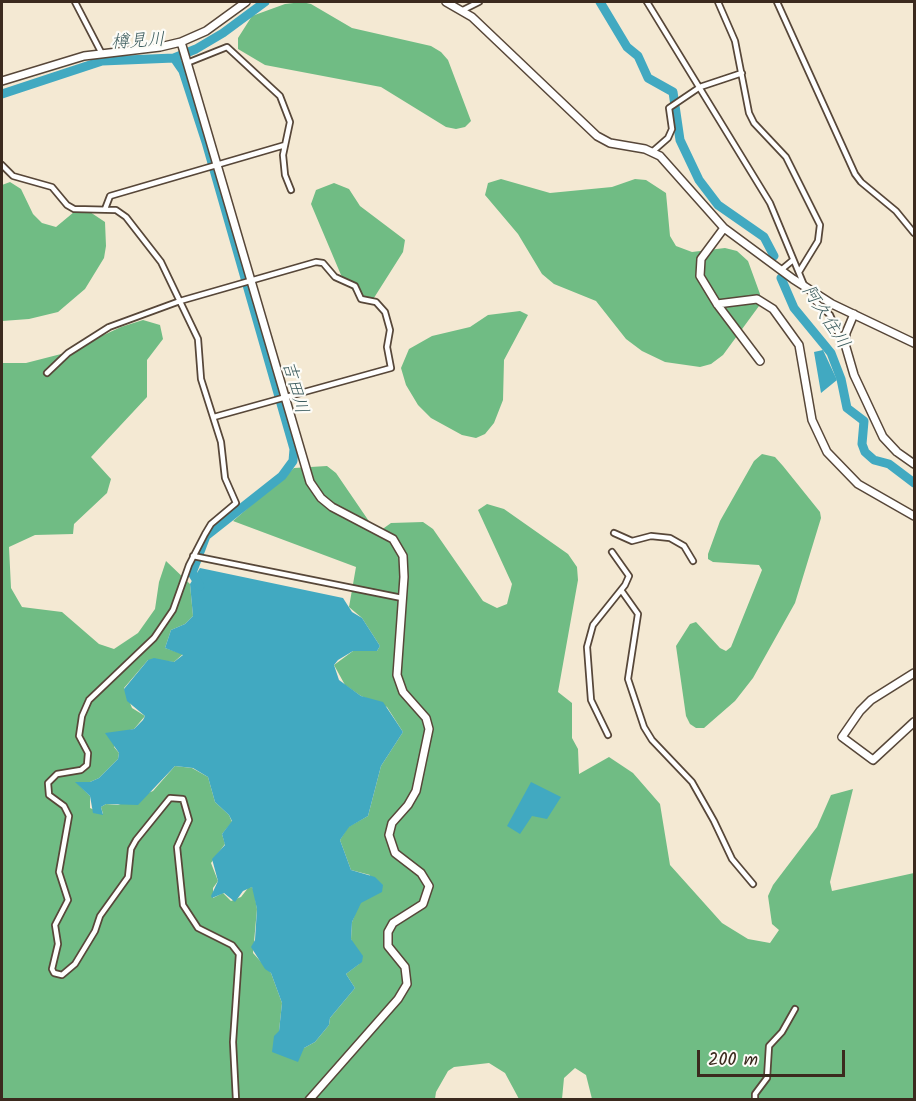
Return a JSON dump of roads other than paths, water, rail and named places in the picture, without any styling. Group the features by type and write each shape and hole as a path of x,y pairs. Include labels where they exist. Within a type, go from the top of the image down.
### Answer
{"street":[{"path":"75,2 101,52"},
{"path":"2,81 101,52 182,44 206,31 246,2"},
{"path":"446,2 463,10 597,136 610,143 652,152 667,161 724,228 805,288 915,343"},
{"path":"463,10 479,2"},
{"path":"647,2 770,203 805,288"},
{"path":"718,2 735,41 749,113 754,123 786,157 820,225 818,241 798,270"},
{"path":"777,2 855,174 915,233"},
{"path":"182,44 310,482 321,498 332,507 387,535 399,546 405,566 398,681 403,692 426,718 429,735 416,791 392,823 389,835 395,853 424,876 429,890 423,904 393,923 388,932 388,946 408,974 405,989 309,1100"},
{"path":"187,61 223,47 231,49 246,68 280,96 290,118 283,167 291,190"},
{"path":"652,152 668,138 672,129 669,108 700,87 742,73"},
{"path":"105,208 110,196 285,145"},
{"path":"2,165 13,176 52,187 67,205 74,209 116,210 134,225 161,262 198,339 201,379 221,442 225,478 236,503 211,524 193,556 178,600 154,638 95,692 84,708 79,736 88,753 87,765 81,770 57,774 48,783 49,795 64,806 69,816 59,872 68,900 54,928 58,944 52,969 56,974 62,975 75,964 95,931 100,916 128,877 131,849 136,840 170,798 183,799 189,820 177,847 183,905 198,927 232,945 238,954 233,1042 236,1100"},
{"path":"724,228 699,267 702,282 760,361"},
{"path":"781,270 793,260"},
{"path":"47,373 68,353 97,337 109,327 180,302 321,262 335,277 355,286 361,299 376,302 387,318 390,330 387,347 391,368 214,417"},
{"path":"781,270 798,270"},
{"path":"816,295 816,302 830,315 839,335"},
{"path":"717,304 756,299 773,309 799,345 812,420 827,452 858,484 915,516"},
{"path":"854,314 846,338 847,355 854,375 883,437 897,452 915,464"},
{"path":"614,533 632,541 651,536 669,538 684,546 693,561"},
{"path":"608,735 591,700 587,647 593,625 621,590 629,576 612,552"},
{"path":"193,556 402,598"},
{"path":"621,590 638,614 628,679 644,727 652,740 692,782 732,859 753,884"},
{"path":"915,673 871,700 860,711 842,737 873,760 915,723"},
{"path":"755,1100 755,1094 767,1078 770,1046 782,1032 795,1009"}],"water":[{"path":"823,350 837,380 821,393 814,352"},
{"path":"200,568 343,598 352,612 362,618 380,646 377,651 353,651 338,660 334,665 339,680 361,696 383,702 403,732 381,766 368,816 349,827 340,840 351,870 375,877 383,885 382,892 361,903 352,922 351,939 363,956 362,962 346,974 355,988 330,1018 329,1025 315,1042 304,1048 298,1062 272,1052 274,1036 279,1031 282,1003 271,973 265,969 251,947 255,940 257,909 252,887 243,891 235,902 224,893 212,898 211,896 218,881 212,859 225,845 222,834 232,821 215,802 208,777 193,768 175,766 138,805 106,804 101,807 103,815 93,813 90,796 75,782 90,782 99,778 118,759 119,753 105,733 134,729 143,720 145,716 127,701 124,689 148,660 154,658 174,662 183,655 165,648 171,630 185,624 193,616 190,584"},
{"path":"531,782 561,797 547,819 532,816 520,834 507,826"}],"waterway":[{"name":"樽見川","path":"2,94 102,61 174,58 196,49 223,33 265,2"},
{"name":"阿久住川","path":"600,2 627,47 638,56 648,78 673,92 680,140 699,180 718,205 764,237 774,256"},
{"name":"吉田川","path":"174,58 183,71 206,142 294,449 293,461 282,476 206,536 192,573 200,586"},
{"name":"阿久住川","path":"781,278 794,308 831,353 841,379 847,408 864,421 862,444 865,452 874,460 889,464 914,483"}]}
